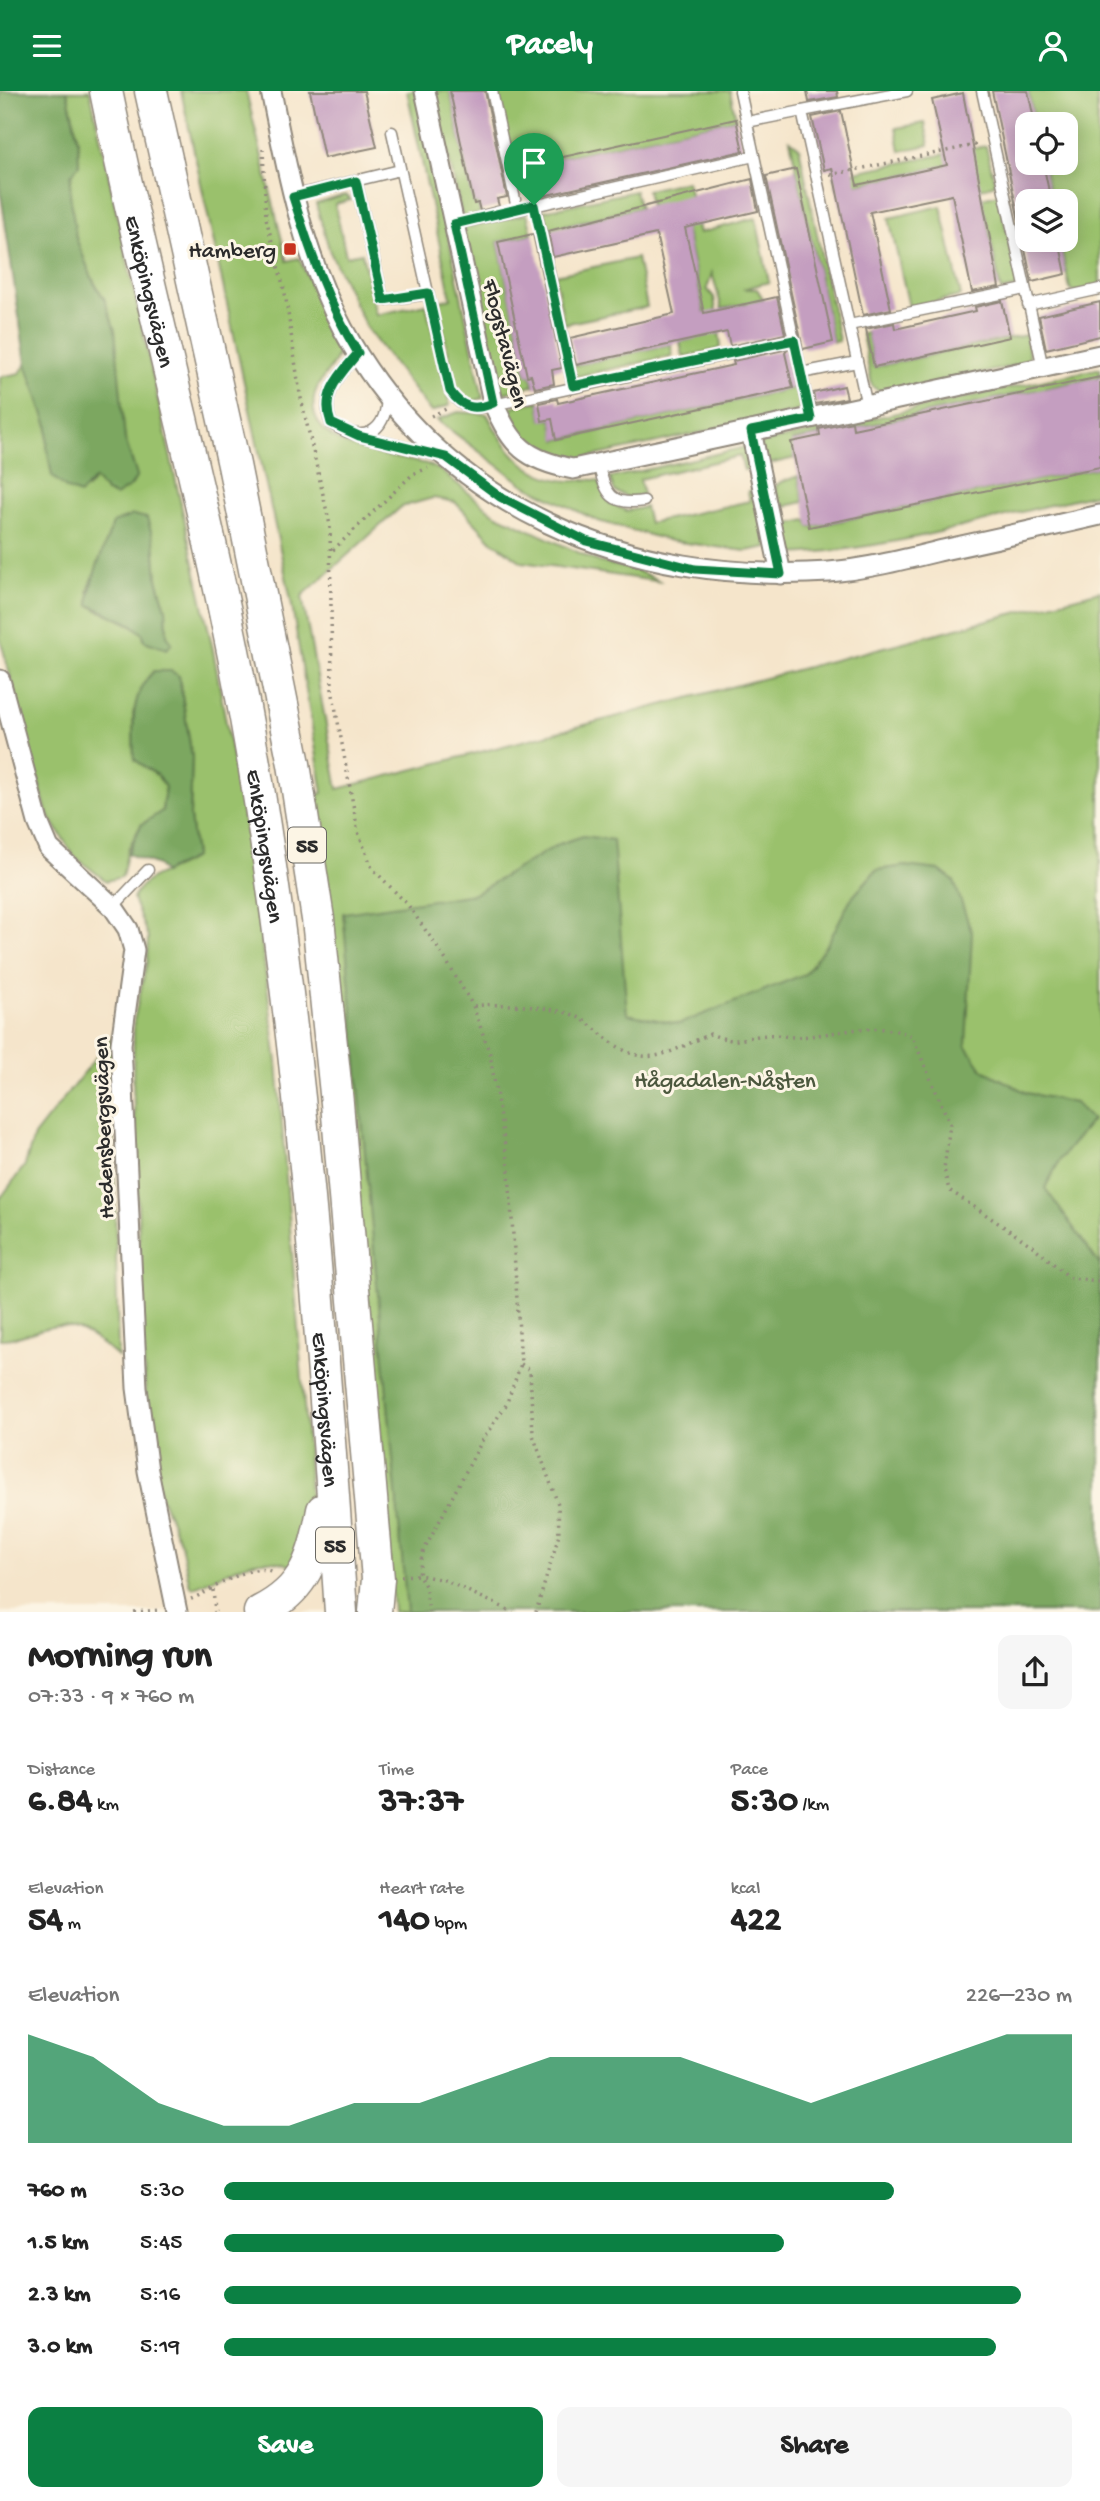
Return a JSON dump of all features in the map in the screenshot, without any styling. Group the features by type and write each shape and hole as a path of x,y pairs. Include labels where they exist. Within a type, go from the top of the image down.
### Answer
{"main road":[{"name":"Enköpingsvägen","path":"106,91 194,466 254,759 276,896 301,1108 341,1612"},
{"name":"Enköpingsvägen","path":"151,91 267,628 294,764 318,919 337,1103 376,1565 375,1612"},
{"path":"260,1612 282,1601 303,1576 316,1545 330,1478"}],"street":[{"path":"271,91 293,197 328,293 342,328 387,396 441,463 586,541 685,567 781,574 882,564 1100,515"},
{"name":"Flogstavägen","path":"425,91 493,403 505,433 522,451 546,464 573,470 1100,355"},
{"path":"751,431 781,574"},
{"name":"Hedensbergsvägen","path":"0,680 38,822 49,848 113,907 128,929 134,950 121,1044 137,1388 148,1471 177,1612"}],"lane":[{"path":"492,91 517,209"},
{"path":"740,91 811,419"},
{"path":"747,122 906,91"},
{"path":"982,91 1042,368"},
{"path":"802,111 867,407"},
{"path":"392,132 450,391 459,404 472,408 794,340"},
{"path":"454,224 754,156"},
{"path":"293,197 400,170"},
{"path":"356,181 383,300 428,293"},
{"path":"534,205 573,386"},
{"path":"849,325 1024,289"},
{"path":"1028,305 1100,289"},
{"path":"358,353 335,381 325,408 331,423 359,436 441,463"},
{"path":"801,373 857,362"},
{"path":"359,436 381,425 386,412 387,396"},
{"path":"598,465 607,491 616,500 627,503 644,501"},
{"path":"113,907 148,870"}],"path":[{"path":"817,178 993,141"},
{"path":"263,176 266,218 278,261 300,394 328,513 333,550 329,618 332,689 358,832 372,869 408,905 444,957 473,1006 490,1054 509,1171 521,1364 506,1405 483,1439 422,1554 419,1575 444,1580 513,1612"},
{"path":"278,261 286,258"},
{"path":"435,426 427,419 459,404"},
{"path":"333,550 413,474 441,463"},
{"path":"473,1006 507,1003 578,1017 616,1047 633,1054 655,1056 710,1034 734,1043 767,1035 796,1037 833,1030 895,1028 912,1036 950,1124 944,1169 950,1190 1034,1247 1070,1278 1100,1281"},
{"path":"521,1364 530,1370 533,1435 558,1504 559,1535 536,1612"},
{"path":"213,1590 215,1612"}],"green space":[{"path":"0,91 67,91 78,141 79,165 71,175 70,193 76,238 94,283 104,298 115,330 125,439 137,476 131,486 115,496 106,492 95,479 80,494 67,489 52,476 47,448 48,426 26,364 0,188"},
{"path":"67,91 90,91 213,650 251,861 277,1062 311,1519 297,1569 283,1563 256,1562 194,1587 190,1586 181,1544 160,1495 145,1389 133,1082 134,1020 147,962 148,937 133,899 138,890 152,878 195,856 190,817 192,757 179,676 148,677 133,713 134,759 158,776 165,787 162,811 141,825 128,849 122,877 106,881 74,856 47,813 0,638 0,377 20,373 26,364 48,426 47,448 87,489 95,479 106,492 137,476 125,439 104,298 83,259 71,214 70,185 78,152","holes":["108,539 154,541 157,579 166,609 167,635 171,643 95,609 88,591"]},
{"name":"Hågadalen-Nåsten","path":"181,91 246,91 287,261 299,258 339,346 338,354 319,384 314,398 315,415 323,429 337,440 354,447 427,464 440,470 495,514 599,562 635,570 662,582 522,562 492,541 455,502 433,498 401,507 302,596 338,789 1100,591 1100,1612 393,1612 359,1204 312,796 323,793 291,600"},
{"path":"407,91 417,91 483,398 469,403 457,394 437,302 451,298"},
{"path":"434,91 450,91 474,204 478,203 480,214 462,217"},
{"path":"495,91 730,91 736,119 512,168"},
{"path":"1028,91 1097,91 1100,287 1075,292 1070,289 1062,252 1078,252 1078,189 1048,189 1046,175 1078,175 1078,112 1032,112"},
{"path":"925,123 929,145 900,151 896,128"},
{"path":"790,140 799,147 839,341 833,342"},
{"path":"986,146 995,184 980,189 973,160 837,189 834,176"},
{"path":"687,181 699,233 756,218 769,282 743,289 757,289 764,300 722,309 712,273 707,289 714,297 721,346 719,349 683,357 680,342 709,335 679,200 650,206 647,190"},
{"path":"635,191 640,208 543,230 539,212"},
{"path":"998,194 1020,287 1001,291 982,198"},
{"path":"346,195 351,200 335,204 346,256 362,253 376,315 426,304 450,405 431,412 367,329 330,252 316,204"},
{"path":"941,206 961,296 909,307 889,218"},
{"path":"527,214 532,234 498,242 527,375 531,375 533,386 500,394 463,228"},
{"path":"637,258 647,307 564,324 555,275"},
{"path":"867,332 874,367 1026,335 1030,362 885,396 872,386 862,334"},
{"path":"671,344 672,356 574,377 572,366"},
{"path":"1100,368 1100,377 792,441 795,458 765,465 761,443"},
{"path":"799,387 804,410 571,461 530,444 517,430 505,408 539,401 542,420 552,419 557,440"},
{"path":"458,412 487,414 510,450 530,468 556,479 599,481 609,503 627,511 645,507 649,523 750,501 748,491 756,489 768,547 746,551 671,541 598,521 524,485 437,420"},
{"path":"750,446 755,468 744,470 740,456 640,479 643,494 630,498 615,492 610,478"},
{"path":"1100,467 1100,493 907,539 789,554 784,530 792,523 807,520 810,527"},
{"path":"798,476 804,502 786,506 779,504 775,487"},
{"path":"133,515 147,518 154,541 157,579 166,609 167,635 172,643 167,649 144,641 143,634 131,624 89,605 94,576 113,523"},
{"path":"154,671 171,671 179,676 192,757 190,817 195,856 164,873 158,865 128,854 141,825 162,811 165,787 158,776 134,759 133,724 136,701 146,680"},
{"name":"Hågadalen-Nåsten","path":"583,836 613,840 627,1014 679,1024 805,974 829,941 850,900 876,870 905,866 939,870 954,881 972,933 966,1045 983,1070 1027,1093 1075,1103 1092,1120 1061,1158 1045,1188 1100,1265 1100,1612 407,1612 343,913 474,894 559,844"},
{"path":"112,1037 118,1357 91,1337 68,1327 52,1327 15,1338 0,1339 0,1199 25,1165 34,1136"}],"building":[{"path":"310,91 364,91 377,147 324,158"},
{"path":"450,91 485,91 507,197 497,199 499,206 480,211 478,203 474,204"},
{"path":"807,91 837,91 838,97 809,102"},
{"path":"992,91 1028,91 1032,112 1015,112 1015,175 1046,175 1048,189 1015,189 1015,201"},
{"path":"963,93 999,287 972,292 952,195 870,212 891,309 863,315 832,168 824,170 812,117 841,111 857,185 947,165 932,100"},
{"path":"736,119 743,151 538,197 531,164"},
{"path":"796,169 833,342 803,349 766,176"},
{"path":"752,179 758,211 685,228 704,313 777,297 785,334 730,346 727,332 576,365 570,338 674,314 656,234 553,257 548,231"},
{"path":"533,234 562,368 552,370 554,384 535,388 531,375 527,376 498,242"},
{"path":"1026,252 1061,252 1066,274 1032,282"},
{"path":"1002,301 1010,337 874,367 866,329 894,323 895,329 976,311 975,307"},
{"path":"1100,302 1100,336 1046,349 1039,316"},
{"path":"788,349 785,353 793,388 556,440 552,419 542,421 539,403 557,399 558,403 734,365 733,361"},
{"path":"1100,377 1100,467 809,527 791,442 820,436 819,429 852,422 853,429"},
{"path":"844,386 847,398 815,404 813,393"}],"place":[{"name":"Hamberg","path":"290,249"}],"route":[{"path":"356,181 383,300 428,293 450,391 459,404 472,408 493,403 454,224 534,205 573,386 794,340 811,419 751,431 781,574 695,569 666,564 586,541 543,522 500,497 446,457 359,436 331,423 325,408 328,394 358,353 342,328 308,245 293,197 356,181"}]}
